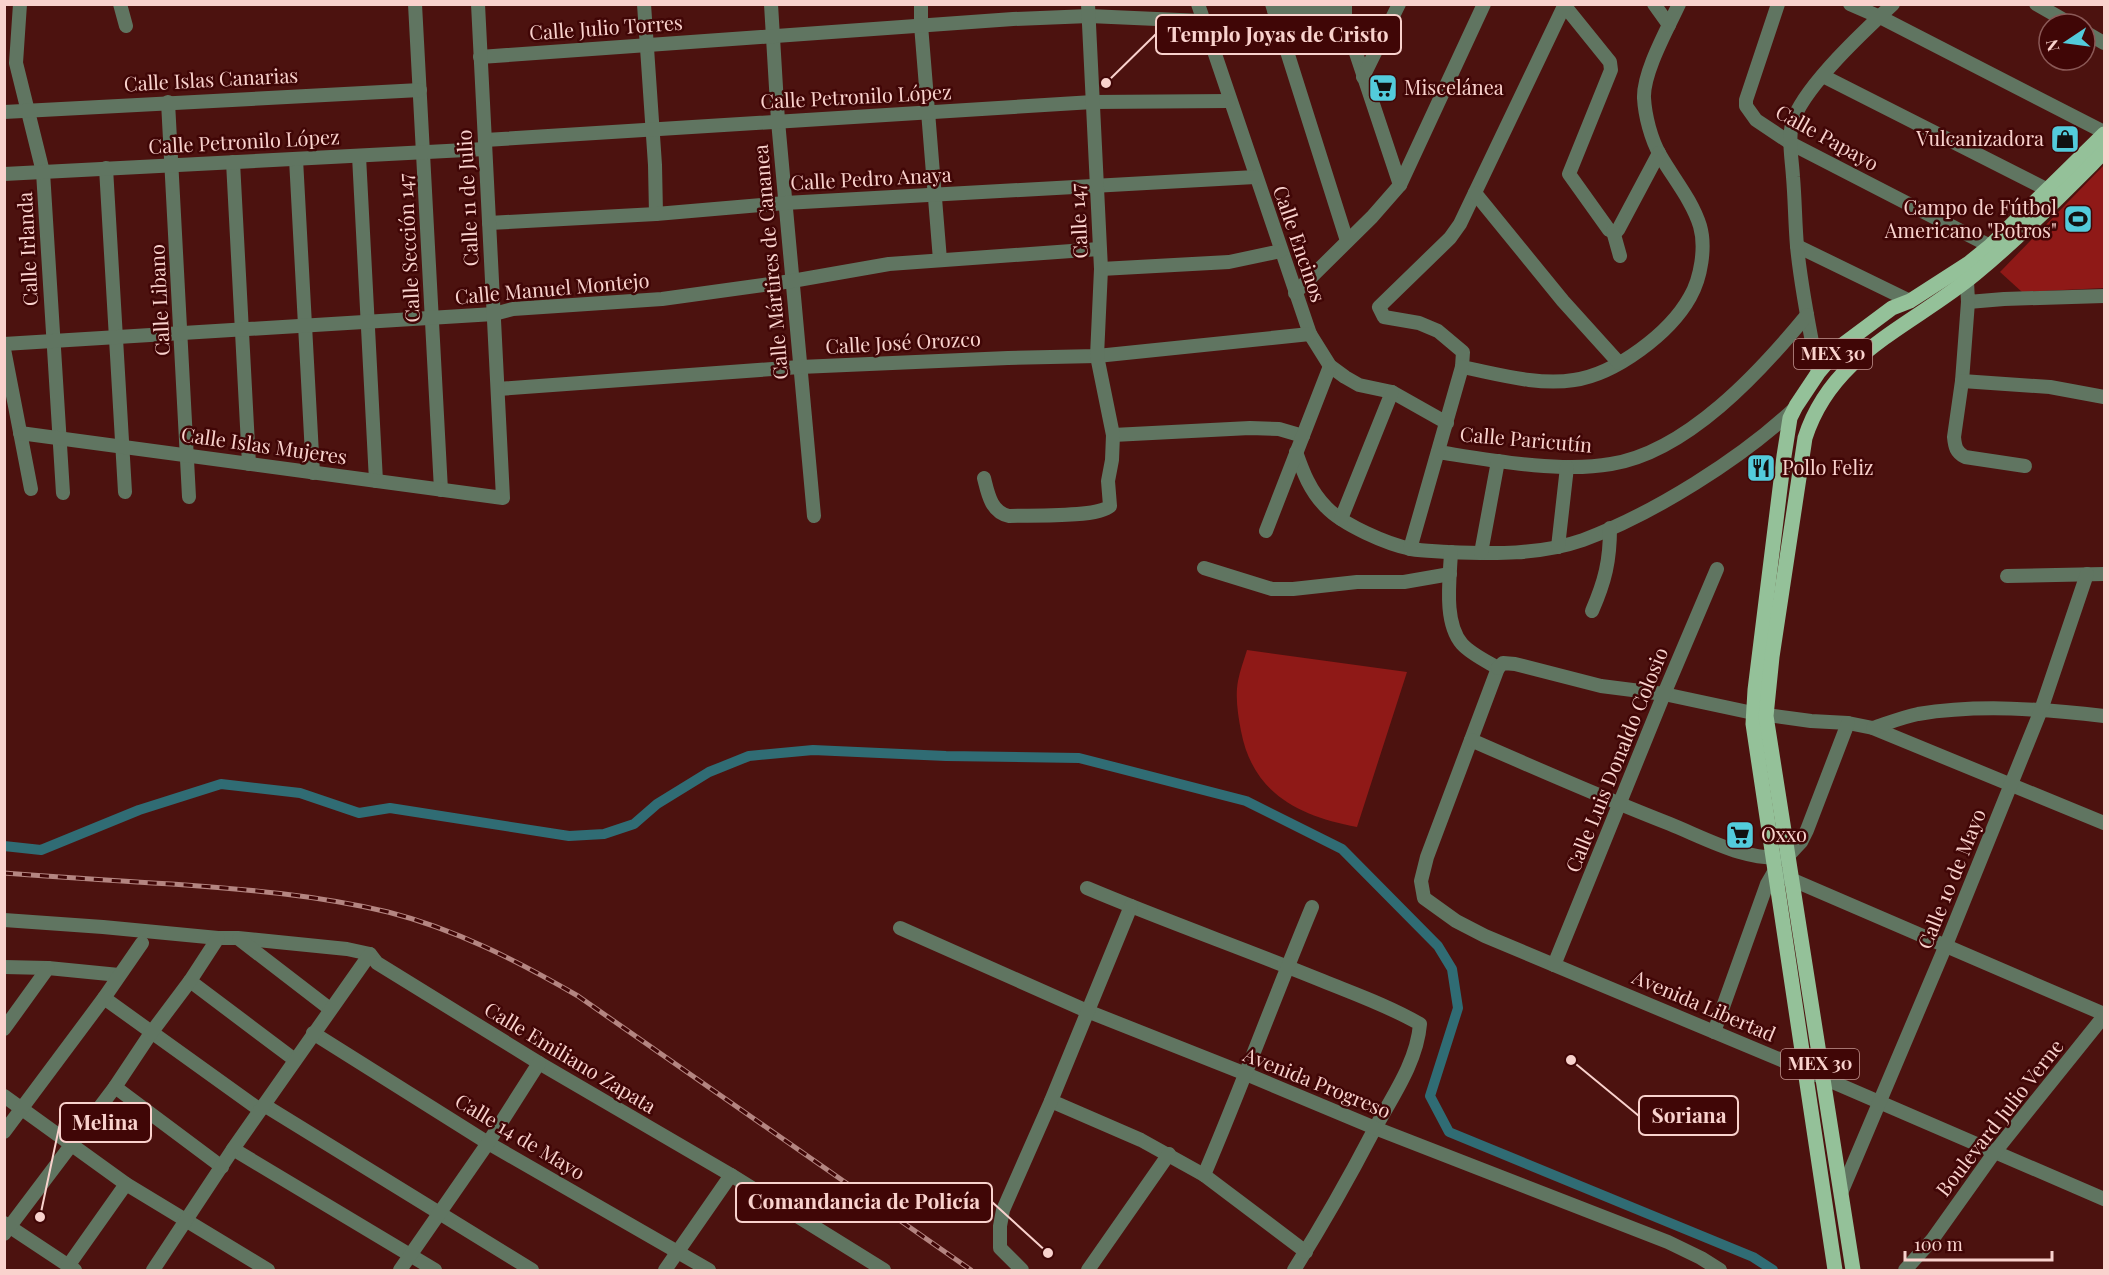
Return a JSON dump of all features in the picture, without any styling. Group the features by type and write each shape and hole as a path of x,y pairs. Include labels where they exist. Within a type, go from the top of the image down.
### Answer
{"main road":[{"name":"MEX 30","path":"1835,1270 1805,1070 1778,863 1757,759 1784,456 1790,418 1829,358 1860,330 1969,263 1990,246 2104,133"},
{"name":"MEX 30","path":"1760,714 1772,657 1801,456 1809,426 1832,386 1853,362 1879,340 1967,280 2015,241 2104,152"},
{"name":"MEX 30","path":"1778,863 1791,878 1853,1270"}],"street":[{"name":"Calle Irlanda","path":"20,4 16,63 43,172 63,493"},
{"path":"120,4 126,26"},
{"name":"Calle Sección 147","path":"415,4 441,490"},
{"name":"Calle 11 de Julio","path":"478,4 503,498"},
{"path":"644,4 656,214"},
{"name":"Calle Mártires de Cananea","path":"771,4 778,121 814,516"},
{"path":"921,4 940,260"},
{"name":"Calle Encinos","path":"1198,4 1295,293 1310,334 1329,366 1359,385 1392,392 1447,423"},
{"path":"1363,77 1399,4"},
{"path":"1295,293 1389,199 1400,185 1484,4"},
{"path":"1654,4 1669,25"},
{"path":"1462,368 1557,382 1577,380 1619,363 1643,348 1677,314 1690,297 1701,266 1700,226 1692,207 1659,153 1646,114 1644,96 1646,79 1679,4"},
{"name":"Calle Papayo","path":"1778,4 1746,100 1746,106 1756,120 1792,144 1990,246"},
{"path":"1850,4 1880,16 2104,133"},
{"path":"1818,373 1797,246 1793,120 1800,105 1823,76 1893,4"},
{"path":"2036,4 2050,12"},
{"path":"1410,549 1462,368 1463,352 1438,331 1419,322 1384,317 1379,307 1450,238 1460,224 1564,5 1610,62 1611,70 1569,174 1609,230 1618,230 1659,153"},
{"path":"1347,241 1273,7 1345,8 1363,77 1400,185"},
{"name":"Calle Julio Torres","path":"480,57 921,25 1088,10 1202,21"},
{"name":"Calle 147","path":"984,478 993,505 1001,514 1062,515 1102,512 1110,506 1108,481 1113,435 1097,356 1101,269 1088,10"},
{"path":"1823,76 2048,190"},
{"name":"Calle Islas Canarias","path":"4,111 420,90"},
{"name":"Calle Petronilo López","path":"4,174 423,152 485,144 653,130 1093,102 1229,101"},
{"name":"Calle Libano","path":"168,102 189,497"},
{"path":"358,156 376,481"},
{"path":"296,159 313,473"},
{"path":"233,162 249,464"},
{"path":"106,168 125,492"},
{"name":"Calle Pedro Anaya","path":"489,224 656,214 785,203 1255,177"},
{"path":"1475,193 1563,301 1619,363"},
{"path":"1613,231 1620,256"},
{"path":"1797,246 1910,301"},
{"name":"Calle Manuel Montejo","path":"4,344 494,314 513,309 662,299 792,281 889,264 1100,249"},
{"path":"1101,269 1229,262 1281,251"},
{"path":"1967,280 1968,302 1962,381 1954,437 1955,447 1959,453 1974,459 2025,466"},
{"path":"1968,302 2004,298 2104,296"},
{"name":"Calle Paricutín","path":"1438,452 1498,461 1567,467 1613,464 1645,455 1674,440 1710,416 1782,345 1807,315"},
{"name":"Calle José Orozco","path":"498,389 800,367 1097,356 1310,334"},
{"path":"4,350 31,489"},
{"path":"1266,531 1329,366"},
{"path":"1962,381 2050,387 2104,397"},
{"path":"1341,519 1392,392"},
{"path":"1296,452 1304,475 1315,495 1327,509 1341,519 1378,537 1410,549 1481,553 1515,552 1558,547 1610,528 1662,502 1692,485 1771,429 1796,406"},
{"path":"1113,435 1250,428 1279,429 1303,436"},
{"name":"Calle Islas Mujeres","path":"20,433 503,498"},
{"path":"1481,553 1498,461"},
{"path":"1558,547 1567,467"},
{"path":"1592,611 1609,563 1610,528"},
{"path":"1451,552 1449,604 1455,632 1463,645 1498,668"},
{"path":"1204,568 1272,589 1357,582 1404,582 1450,574"},
{"name":"Calle Luis Donaldo Colosio","path":"1554,965 1717,569"},
{"name":"Calle 10 de Mayo","path":"1841,1194 2042,710 2087,574"},
{"path":"2007,576 2104,574"},
{"path":"1778,863 1739,852 1620,805 1471,740 1498,668 1503,663 1515,664 1592,685 1664,694 1760,714 1848,723 1873,728 2104,823"},
{"path":"1873,728 1916,714 1937,712 2003,709 2104,716"},
{"path":"1714,1032 1767,884 1778,863 1801,842 1848,723"},
{"name":"Avenida Libertad","path":"1471,740 1427,857 1421,881 1425,898 1447,915 1485,936 1822,1077 2104,1199"},
{"path":"1791,878 2104,1015"},
{"path":"1087,888 1287,966 1389,1008 1420,1024 1417,1040 1404,1075 1341,1193 1294,1270"},
{"path":"1022,1270 1000,1248 1003,1210 1051,1101 1131,906"},
{"path":"1204,1175 1312,907"},
{"name":"Calle Emiliano Zapata","path":"4,920 238,938 347,949 370,954 377,963 539,1063 731,1175 884,1270"},
{"name":"Avenida Progreso","path":"900,928 1087,1011 1375,1128 1668,1242 1720,1270"},
{"path":"126,1184 72,1268 6,1228 115,1087 218,938"},
{"path":"238,938 330,1009"},
{"path":"4,1132 142,943"},
{"path":"153,1270 233,1149 370,954"},
{"path":"4,967 48,968 119,975"},
{"path":"4,1029 48,968"},
{"path":"190,981 295,1060"},
{"path":"104,998 151,1033 262,1107 532,1270"},
{"name":"Boulevard Julio Verne","path":"1905,1270 1932,1240 1994,1153 2104,1015"},
{"name":"Calle 14 de Mayo","path":"313,1033 488,1143 709,1270"},
{"path":"400,1270 488,1143 539,1063"},
{"path":"115,1087 222,1167"},
{"path":"4,1096 126,1184 268,1270"},
{"path":"1051,1101 1098,1120 1169,1154 1204,1175 1306,1252"},
{"path":"233,1149 435,1270"},
{"path":"1088,1270 1169,1154"},
{"path":"664,1270 731,1175"}],"shaded area":[{"name":"Campo de Fútbol Americano \"Potros\"","path":"2104,165 2104,288 2022,292 2000,272"},
{"path":"1247,650 1407,672 1357,827 1316,816 1298,808 1268,786 1256,771 1247,753 1237,706 1238,681"}],"waterway":[{"path":"4,846 41,850 139,810 221,784 300,793 359,813 390,808 569,836 604,834 634,824 657,804 709,772 749,756 813,750 946,756 1079,758 1246,801 1342,849 1438,946 1452,969 1458,1008 1430,1096 1449,1132 1753,1257 1773,1270"}],"railway":[{"path":"4,873 199,886 307,897 388,912 438,927 486,947 578,996 971,1270"}],"place":[{"name":"Templo Joyas de Cristo","path":"1106,83"},
{"name":"Miscelánea","path":"1383,88"},
{"name":"Vulcanizadora","path":"2065,139"},
{"name":"Campo de Fútbol Americano \"Potros\"","path":"2078,219"},
{"name":"Pollo Feliz","path":"1761,468"},
{"name":"Oxxo","path":"1740,835"},
{"name":"Soriana","path":"1571,1060"},
{"name":"Melina","path":"40,1217"},
{"name":"Comandancia de Policía","path":"1048,1253"}]}
